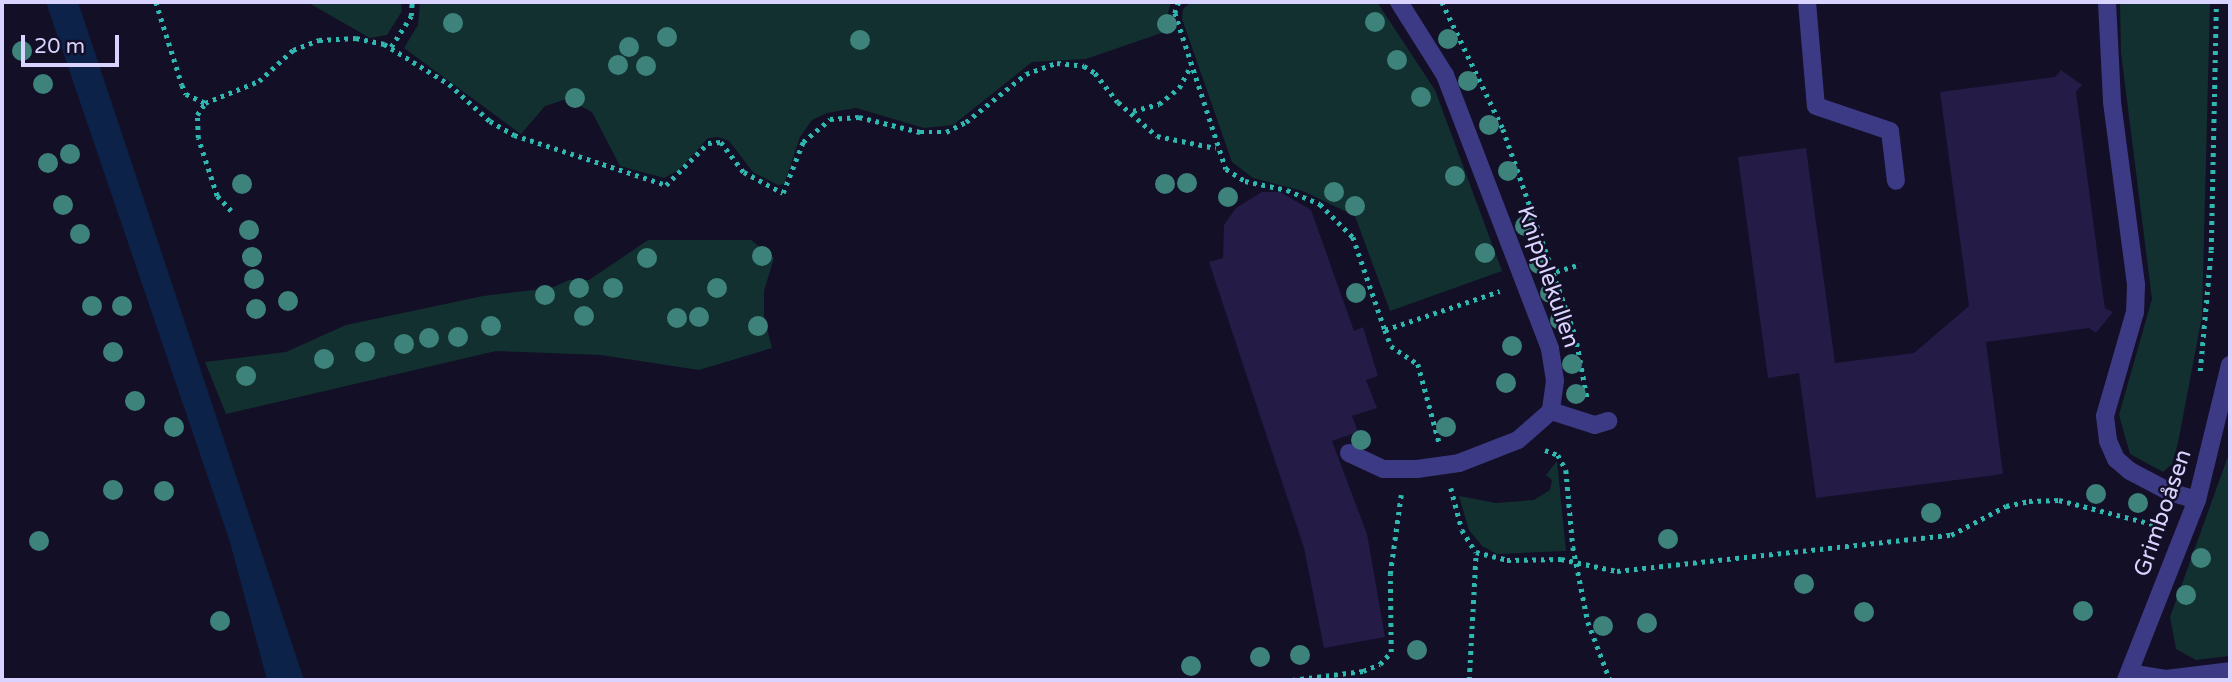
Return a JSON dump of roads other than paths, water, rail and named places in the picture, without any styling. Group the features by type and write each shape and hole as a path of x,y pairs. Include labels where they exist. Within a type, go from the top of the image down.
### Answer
{"street":[{"name":"Knipplekullen","path":"1399,2 1445,75 1550,349 1555,381 1551,411"},
{"path":"1807,2 1816,106 1890,131 1896,181"},
{"path":"2107,2 2112,102 2136,285 2135,312 2105,416 2108,442 2116,459 2130,471 2170,492 2197,499"},
{"name":"Grimboåsen","path":"2230,365 2197,499 2127,677 2166,679 2230,671"},
{"path":"1349,453 1384,470 1405,470 1445,465 1518,440 1551,411 1583,423 1608,421"}],"water":[{"path":"46,2 78,2 304,680 267,680 230,542"}]}
